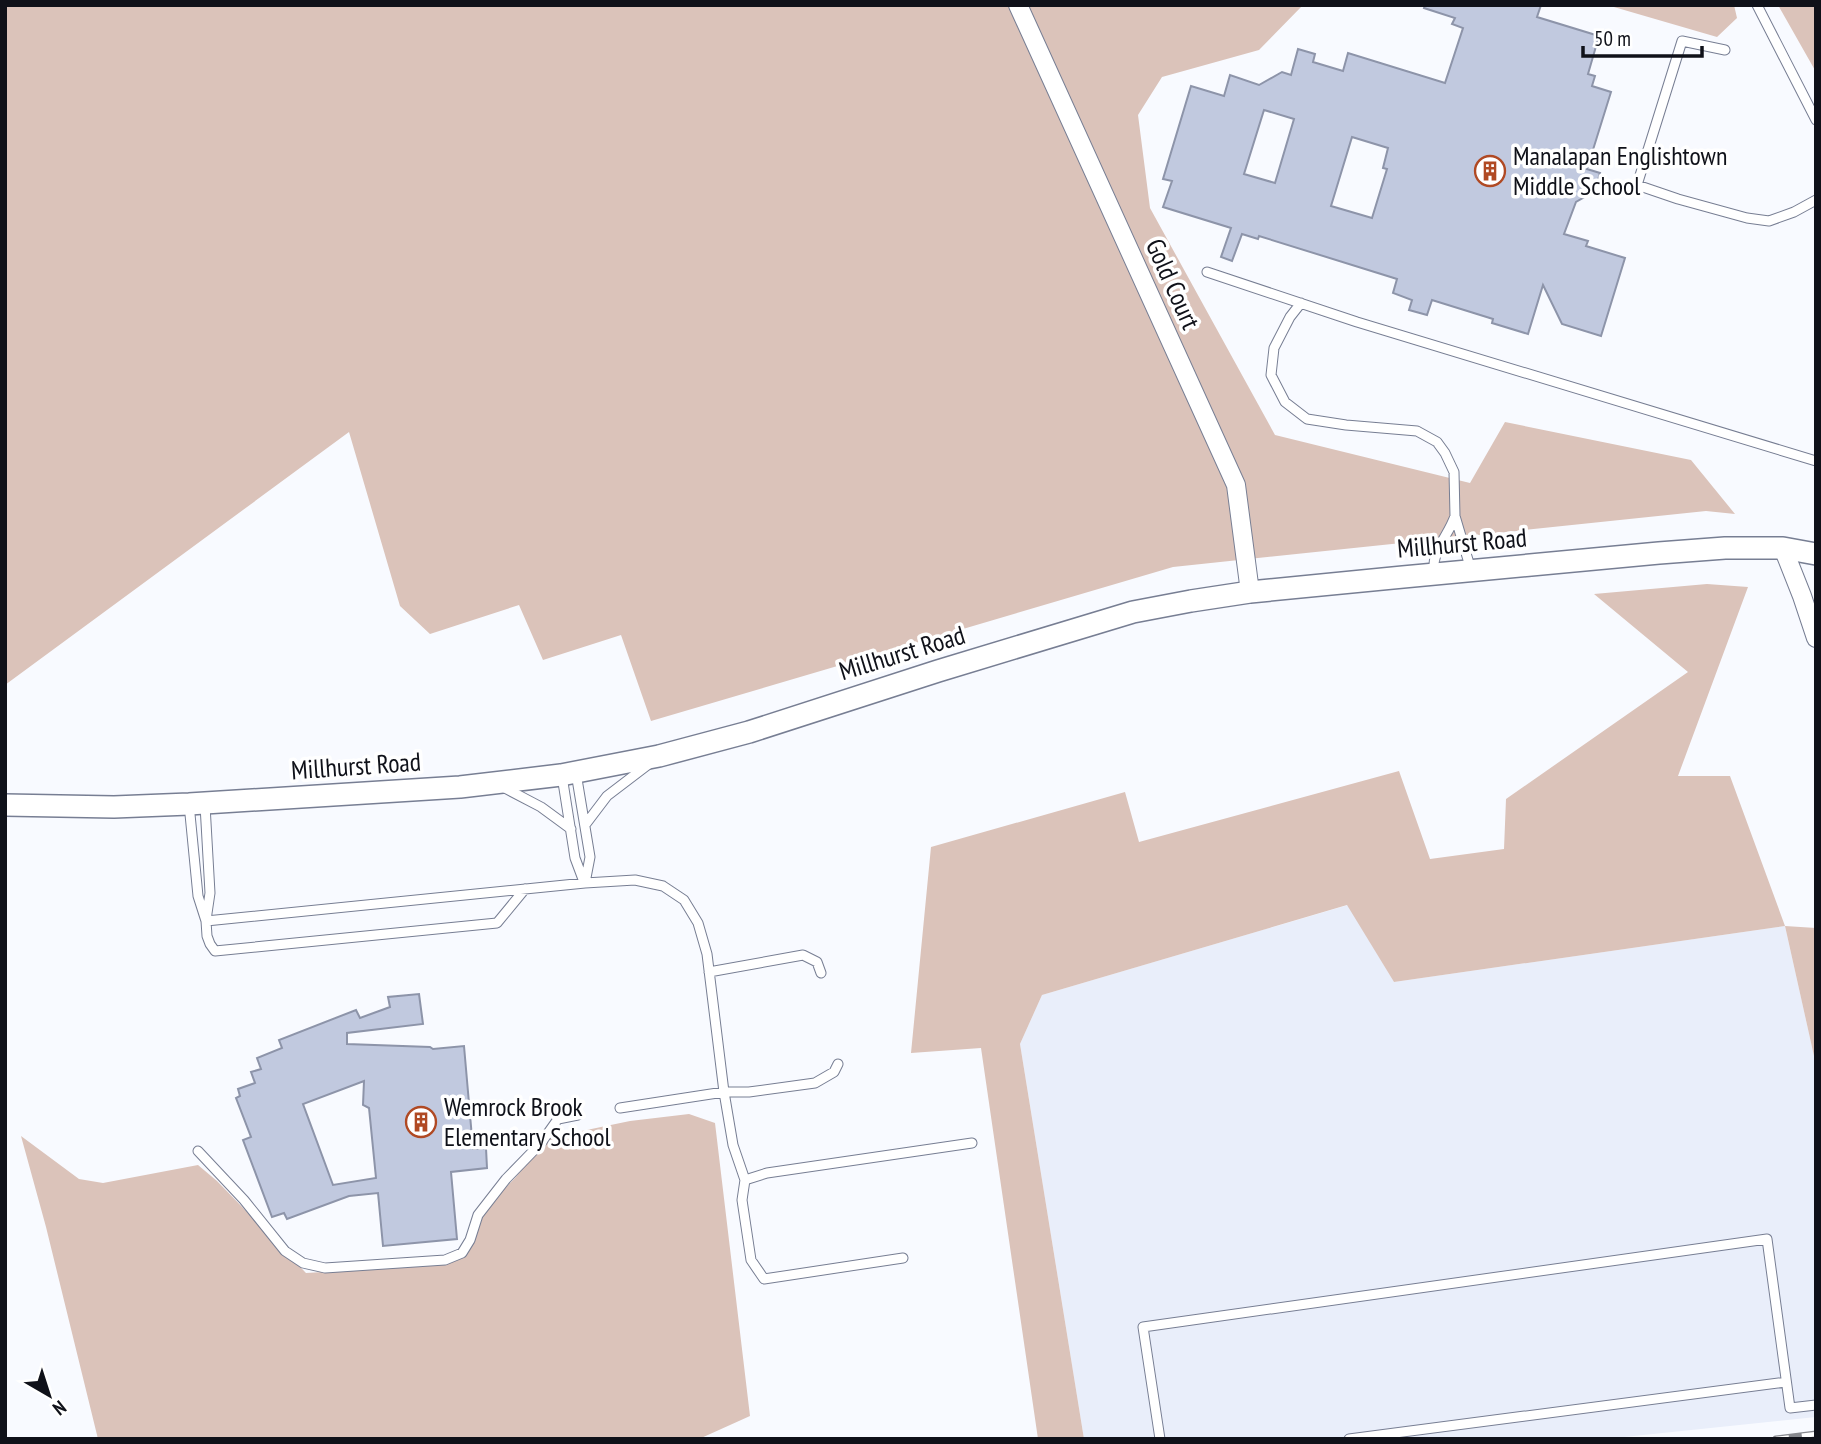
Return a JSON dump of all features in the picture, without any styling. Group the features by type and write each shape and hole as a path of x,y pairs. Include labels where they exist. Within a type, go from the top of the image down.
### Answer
{"street":[{"name":"Gold Court","path":"1018,5 1236,485 1250,592"},
{"name":"Millhurst Road","path":"5,805 114,807 197,804 374,793 569,774 659,756 749,732 1133,612 1191,601 1250,592 1712,549 1783,548 1816,554"},
{"path":"1783,548 1816,637"}],"lane":[{"path":"1757,5 1816,120"},
{"path":"1725,50 1682,41 1637,185 1747,218 1769,221 1816,200"},
{"path":"1207,272 1357,322 1816,461"},
{"path":"1301,303 1290,317 1274,348 1271,375 1285,402 1307,419 1417,431 1437,442 1454,472 1455,516 1471,570"},
{"path":"1434,574 1436,552 1455,516"},
{"path":"585,825 607,796 659,756"},
{"path":"569,774 585,825 590,857 585,883"},
{"path":"569,774 575,858 585,883"},
{"path":"496,783 541,807 571,829"},
{"path":"197,804 198,896 206,921"},
{"path":"197,804 210,893 207,936 215,951 497,923 525,889"},
{"path":"206,921 585,883 635,880 663,886 684,900 698,923 707,954 733,1145 746,1180 741,1200 751,1260 764,1279 903,1258"},
{"path":"709,972 803,955 817,961 821,973"},
{"path":"620,1108 724,1092 749,1092 815,1083 834,1072 838,1063"},
{"path":"198,1151 244,1200 285,1251 303,1263 325,1268 445,1260 461,1253 470,1240 478,1215 541,1143 558,1119 578,1115"},
{"path":"746,1180 767,1173 972,1143"},
{"path":"1160,1439 1143,1327 1766,1239 1790,1408 1816,1405"},
{"path":"1349,1439 1786,1382"}],"shaded area":[{"path":"5,5 1303,5 1259,50 1162,77 1138,115 1150,208 1275,435 1470,483 1505,422 1691,460 1735,514 1706,511 1173,567 651,721 621,635 543,660 519,605 430,634 400,606 349,432 5,685"},
{"path":"1607,5 1734,5 1737,18 1717,37"},
{"path":"1778,5 1816,5 1816,72"},
{"path":"1707,584 1748,587 1678,776 1730,776 1785,926 1394,982 1347,905 1042,995 1020,1044 1084,1439 1038,1439 981,1048 911,1053 931,847 1125,792 1139,842 1399,771 1430,859 1504,849 1506,799 1688,672 1594,594"},
{"path":"1348,905 1394,982 1785,926 1816,1065 1816,1417 1605,1439 1084,1439 1020,1044 1042,995"},
{"path":"1785,926 1816,928 1816,1065"},
{"path":"689,1114 715,1123 750,1416 699,1439 98,1439 21,1136 79,1179 103,1183 198,1165 217,1181 306,1273 410,1267 467,1254 486,1207 515,1178 548,1138 630,1121"}],"building":[{"name":"Manalapan Englishtown Middle School","path":"1425,5 1541,5 1537,17 1599,36 1588,74 1595,76 1592,86 1611,92 1587,169 1600,173 1595,191 1576,202 1564,234 1588,241 1586,246 1625,258 1601,336 1562,324 1543,285 1528,334 1492,323 1493,319 1432,300 1427,315 1409,310 1412,300 1393,293 1397,279 1259,236 1258,239 1242,234 1232,261 1221,257 1231,228 1163,207 1172,181 1163,179 1191,86 1224,96 1230,75 1259,85 1282,72 1291,75 1298,49 1315,54 1313,62 1343,71 1348,53 1445,83 1463,28 1452,24 1455,18 1424,8","holes":["1264,110 1294,119 1275,183 1244,174","1352,137 1388,148 1383,168 1387,169 1372,218 1331,206"]},
{"name":"Wemrock Brook Elementary School","path":"419,994 423,1024 347,1033 347,1044 433,1049 464,1046 473,1149 486,1148 487,1168 451,1172 457,1239 383,1246 378,1193 349,1196 287,1219 284,1213 272,1217 243,1140 251,1137 236,1098 240,1096 238,1089 255,1083 251,1072 261,1069 257,1058 282,1048 279,1040 356,1010 360,1018 390,1007 388,997","holes":["364,1081 363,1105 369,1108 376,1178 333,1185 303,1104"]}],"railway":[{"path":"1776,1439 1816,1434"}],"place":[{"name":"Manalapan Englishtown Middle School","path":"1490,171"},
{"name":"Wemrock Brook Elementary School","path":"421,1122"}]}
